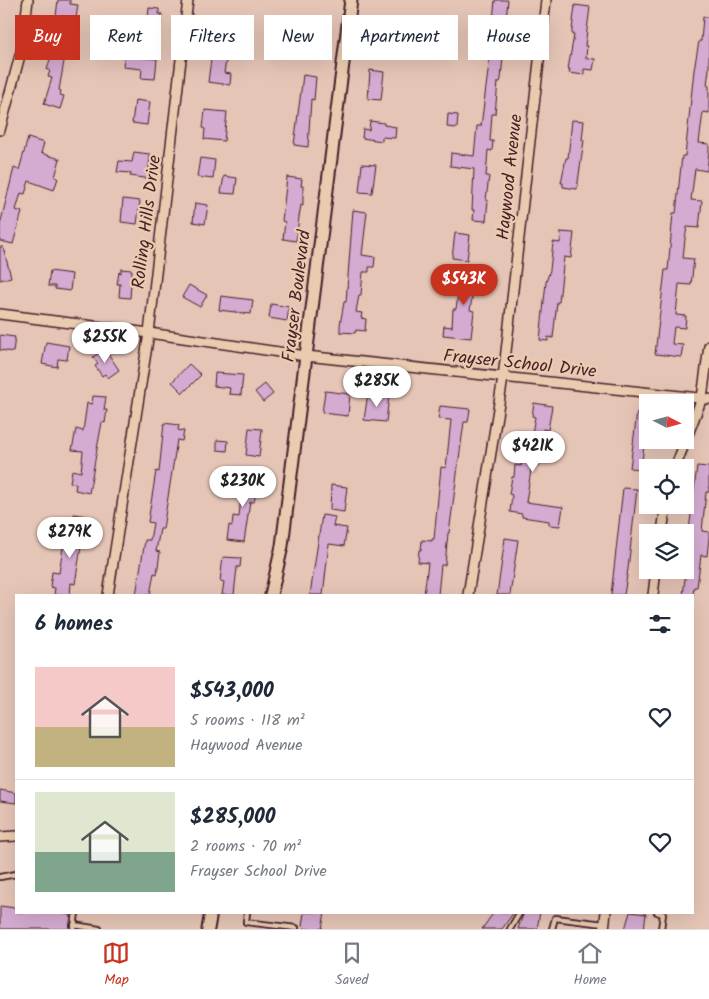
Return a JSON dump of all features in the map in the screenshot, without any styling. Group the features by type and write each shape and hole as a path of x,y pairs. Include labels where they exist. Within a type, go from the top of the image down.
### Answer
{"main road":[{"name":"Frayser Boulevard","path":"271,594 282,546 351,0"},
{"path":"208,929 210,914"}],"street":[{"path":"0,130 22,48 28,0"},
{"name":"Rolling Hills Drive","path":"108,594 149,333 188,0"},
{"name":"Haywood Avenue","path":"468,594 503,378 546,0"},
{"name":"Frayser School Drive","path":"0,314 306,356 705,398"},
{"path":"679,459 705,398 709,346"},
{"path":"653,594 655,579"},
{"path":"0,837 15,836"},
{"path":"604,927 606,914"}],"lane":[{"path":"0,877 15,874"},
{"path":"76,914 74,927 99,929"},
{"path":"247,914 246,922 296,928"},
{"path":"510,929 519,914"},
{"path":"661,929 663,914"},
{"path":"552,929 555,918 604,927"}],"building":[{"path":"58,0 70,0 70,4 78,5 76,15 56,15"},
{"path":"495,0 508,0 507,15 494,15"},
{"path":"575,5 590,7 585,46 587,46 586,58 595,59 593,70 584,69 584,75 569,73 570,69 568,69 574,35 572,35 572,30"},
{"path":"149,8 159,9 159,14 162,14 161,23 161,15 148,15"},
{"path":"703,17 709,17 709,69 707,85 709,86 709,113 703,112 699,143 709,144 709,150 707,171 695,169 691,200 702,201 699,228 687,227 685,239 683,258 694,259 691,285 679,284 676,315 686,316 685,328 674,327 672,344 683,345 681,357 655,354 665,270 668,270 673,213 676,213 682,156 685,156 694,70 699,41 701,41"},
{"path":"50,60 64,60 59,90 61,91 60,95 64,96 60,109 44,104 52,78 48,77 50,70 47,70"},
{"path":"124,60 157,60 155,79 141,78 142,69 123,67"},
{"path":"211,60 226,61 224,73 231,74 230,85 208,82"},
{"path":"489,60 503,60 501,79 498,82 495,114 492,114 490,141 493,141 492,151 488,150 486,176 489,176 486,221 473,220 474,169 450,166 451,153 474,156 477,126 481,126"},
{"path":"370,70 384,72 381,100 368,99"},
{"path":"303,75 316,77 314,100 311,99 308,147 294,145"},
{"path":"135,100 150,102 147,125 132,123"},
{"path":"205,110 227,112 224,141 204,139"},
{"path":"448,114 458,115 457,128 447,127"},
{"path":"572,120 584,121 582,140 584,140 577,189 563,187 563,183 561,183 566,158 568,158"},
{"path":"370,121 396,127 395,138 382,137 382,141 362,138 363,129 369,130"},
{"path":"28,138 44,143 41,153 60,159 55,177 58,178 54,190 29,181 25,194 21,193 16,210 22,212 13,244 0,241 0,225 14,168 19,170"},
{"path":"134,152 150,154 149,169 152,169 151,179 130,176 131,173 117,172 119,161 132,162"},
{"path":"200,158 215,160 213,179 197,177"},
{"path":"362,164 376,165 372,193 359,192"},
{"path":"224,176 237,178 235,194 221,193"},
{"path":"287,177 302,179 301,186 303,186 303,206 301,205 296,241 283,239 285,222 282,221"},
{"path":"123,199 140,201 137,224 121,222"},
{"path":"195,203 208,205 205,224 193,222"},
{"path":"353,210 367,212 362,255 375,257 374,267 369,267 369,272 363,272 361,295 359,295 356,312 362,313 361,318 366,319 365,331 356,330 355,333 340,332 344,302 346,302"},
{"path":"561,232 574,233 571,258 564,257 553,338 548,337 548,341 540,340 546,282 550,270 553,242 560,243"},
{"path":"455,233 470,235 467,260 452,258"},
{"path":"0,247 3,247 11,277 0,280"},
{"path":"462,266 476,268 474,282 477,282 476,292 473,292 470,310 474,311 471,338 443,335 444,326 452,327 453,309 456,309"},
{"path":"121,269 132,270 130,298 119,297 120,284 117,284"},
{"path":"50,271 72,274 70,291 55,289 55,286 48,286"},
{"path":"189,285 207,295 200,307 182,297"},
{"path":"221,296 253,300 251,314 219,310"},
{"path":"271,304 289,307 287,321 269,318"},
{"path":"0,335 15,337 13,352 0,350"},
{"path":"46,342 69,346 67,360 58,359 57,367 42,364"},
{"path":"105,349 119,370 108,378 105,374 102,376 95,366 98,364 93,357"},
{"path":"189,364 201,375 183,393 172,382"},
{"path":"215,373 243,375 241,395 229,394 230,388 214,386"},
{"path":"265,384 273,394 263,402 255,392"},
{"path":"325,391 350,394 348,416 322,413"},
{"path":"368,393 389,396 386,422 364,420"},
{"path":"93,396 106,397 104,410 107,410 105,423 102,422 89,493 75,490 76,484 70,483 72,470 81,472 83,451 72,450 76,429 83,431 87,403 92,404"},
{"path":"534,403 552,406 548,430 543,429 539,465 532,464 526,502 563,507 560,526 549,525 549,521 522,517 522,514 510,512 512,495 509,494 512,477 514,477 515,465 521,466 523,445 526,445 528,433 532,433 535,417 532,416"},
{"path":"440,406 470,409 468,422 464,422 445,565 441,565 438,594 424,594 428,563 418,562 419,550 421,550 422,540 432,541 434,539 441,467 446,468 451,420 438,419"},
{"path":"637,412 639,412 639,449 644,449 642,459 639,459 639,469 630,468"},
{"path":"164,423 179,425 178,430 184,431 182,441 177,440 163,529 160,529 156,551 160,552 157,574 154,573 150,594 136,594 145,540 150,540 153,523 148,522 156,471 159,472"},
{"path":"249,428 262,429 259,457 246,455"},
{"path":"217,440 228,441 227,451 217,450"},
{"path":"697,466 709,467 709,492 706,492 702,531 709,532 707,556 701,555 697,587 694,587 693,594 683,594 685,579 694,579 694,524 690,524 691,514 694,514"},
{"path":"243,475 258,476 254,502 250,502 244,542 227,540 229,525 232,526 233,516 239,517 241,496 238,496"},
{"path":"331,485 347,487 344,512 330,510"},
{"path":"623,488 637,489 624,594 611,594"},
{"path":"74,514 86,516 75,584 71,583 70,594 54,594 55,588 50,587 52,572 59,573 63,547 68,547 69,538 71,538"},
{"path":"322,515 335,517 333,526 347,528 344,546 329,544 323,594 310,594"},
{"path":"505,538 518,540 510,594 497,594"},
{"path":"223,557 241,558 240,567 237,567 234,594 222,594 224,582 220,581"},
{"path":"0,790 15,793 15,803 0,801"},
{"path":"0,906 15,908 15,914 71,915 69,929 0,929"},
{"path":"304,914 325,914 322,929 304,929 302,926"},
{"path":"493,914 513,914 502,929 482,929"},
{"path":"523,914 540,914 537,929 518,929"},
{"path":"629,914 646,914 644,929 625,929"}]}
